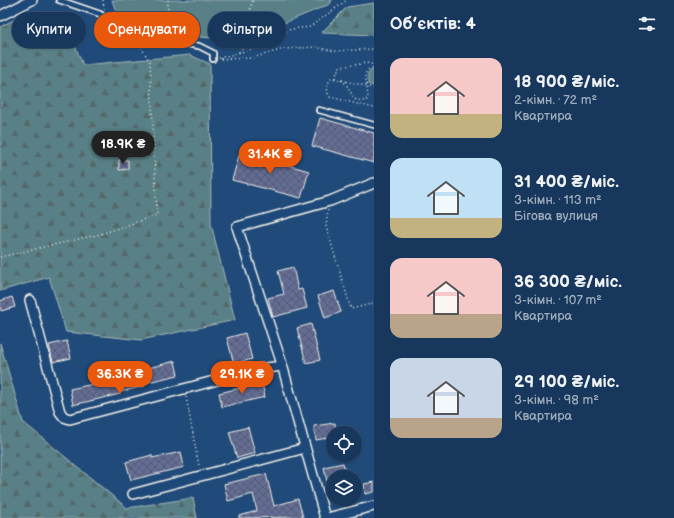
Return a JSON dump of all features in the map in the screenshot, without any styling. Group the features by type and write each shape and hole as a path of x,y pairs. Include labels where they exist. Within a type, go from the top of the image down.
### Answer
{"street":[{"path":"0,16 32,0"},
{"path":"374,183 330,201 236,227 282,366 326,518 353,514 374,506"},
{"path":"30,300 58,405 64,417 76,418 259,369 282,366"},
{"path":"133,494 305,448"}],"lane":[{"path":"59,0 94,12"},
{"path":"200,46 213,53 213,59"},
{"path":"319,110 374,125"}],"path":[{"path":"168,0 168,12"},
{"path":"239,52 252,36 248,16 253,0"},
{"path":"213,59 249,50 291,29 310,26 346,0"},
{"path":"213,59 252,58 284,49 315,47 335,51 374,48"},
{"path":"0,257 101,234 157,214 150,62 142,48"},
{"path":"335,78 339,67 367,63 374,66"},
{"path":"339,79 345,82 356,100 366,101 368,97 365,74 374,66"},
{"path":"374,88 332,78 329,81 327,92 328,96 374,108"},
{"path":"330,201 326,226 351,309 374,303"},
{"path":"185,389 200,476"}],"green space":[{"path":"112,0 332,0 330,4 286,22 286,12 208,12 208,38 200,37 200,12 116,12"},
{"path":"374,3 374,35 321,33 347,7"},
{"path":"12,21 12,48 76,48 83,65 190,55 210,64 211,224 235,320 141,340 66,332 49,277 0,291 0,27"},
{"path":"374,70 374,86 368,84 368,74"},
{"path":"0,343 23,422 127,508 193,498 197,518 0,518"}],"building":[{"path":"320,118 374,133 374,163 312,146"},
{"path":"240,152 309,171 301,198 232,180"},
{"path":"119,160 128,160 128,169 119,170"},
{"path":"293,267 298,290 302,289 307,308 273,317 268,298 284,294 278,271"},
{"path":"334,291 341,312 325,318 318,296"},
{"path":"12,297 15,307 1,311 0,301"},
{"path":"311,324 320,360 306,363 297,328"},
{"path":"245,333 252,359 234,364 227,338"},
{"path":"67,341 71,358 53,362 49,345"},
{"path":"175,361 178,375 144,383 145,386 120,392 120,394 73,405 70,389 98,383 95,373 113,368 115,373 141,367 141,370"},
{"path":"262,383 265,397 222,407 219,393"},
{"path":"335,423 335,426 326,426 326,438 316,440 314,426"},
{"path":"248,427 255,453 237,458 229,432"},
{"path":"181,452 184,467 131,480 126,462 152,455 152,458"},
{"path":"343,463 344,470 326,470 326,477 324,467"},
{"path":"266,474 274,506 298,499 303,517 239,518 239,516 257,511 253,494 228,501 224,484"},
{"path":"374,482 374,492 365,494 364,484"}]}
